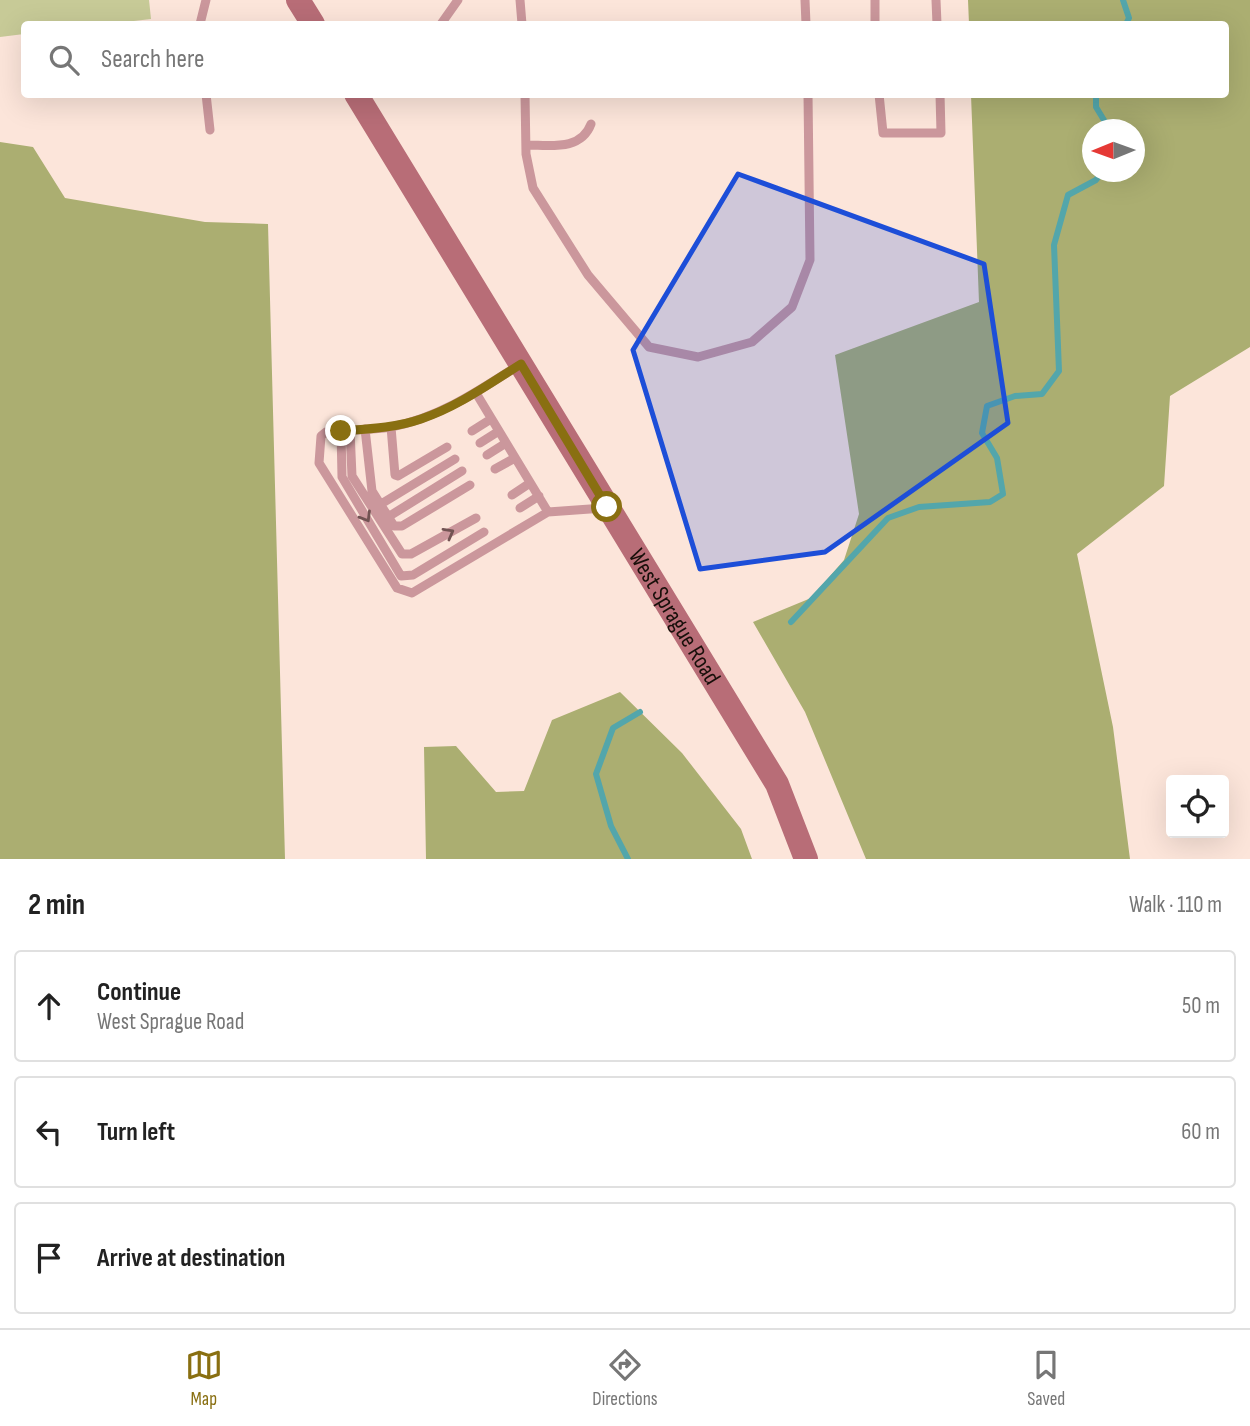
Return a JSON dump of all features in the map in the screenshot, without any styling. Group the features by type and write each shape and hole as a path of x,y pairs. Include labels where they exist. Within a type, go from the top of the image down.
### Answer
{"street":[{"path":"298,0 311,21"},
{"name":"West Sprague Road","path":"358,98 777,785 806,859"}],"lane":[{"path":"201,21 206,0"},
{"path":"442,21 458,0"},
{"path":"520,0 522,21"},
{"path":"805,0 806,21"},
{"path":"875,0 875,21"},
{"path":"936,0 937,21"},
{"path":"206,98 210,130"},
{"path":"525,98 526,154 533,188 588,275 649,347 698,357 752,342 792,307 810,260 808,98"},
{"path":"879,98 883,133 941,133 940,98"},
{"path":"527,145 564,145 578,141 587,134 591,124"},
{"path":"521,364 476,393 422,419 391,427 326,432 321,436 319,463 397,588 412,593 548,512 607,507"},
{"path":"476,393 548,512"},
{"path":"472,431 491,419"},
{"path":"391,427 395,475 398,476 447,447"},
{"path":"365,429 372,491 394,526 402,527 470,485"},
{"path":"346,430 352,476 402,554 411,554 476,518"},
{"path":"346,430 342,477 401,576 413,575 484,532"},
{"path":"480,443 499,431"},
{"path":"487,455 506,443"},
{"path":"495,469 515,458"},
{"path":"380,504 455,459"},
{"path":"388,517 462,471"},
{"path":"512,495 530,483"},
{"path":"520,508 538,496"}],"highlighted area":[{"path":"738,174 984,264 1008,423 825,552 700,569 633,350"}],"green space":[{"path":"0,0 149,0 151,19 21,21 21,34 0,37"},
{"path":"968,0 1250,0 1250,347 1170,396 1164,486 1077,554 1113,727 1130,859 866,859 805,712 753,622 811,598 844,560 859,514 835,355 979,302 971,98 1229,98 1229,21 969,21"},
{"path":"0,142 33,147 65,198 205,222 268,224 285,859 0,859"},
{"path":"620,692 682,753 741,829 752,859 426,859 424,747 456,746 496,792 524,791 552,720"}],"waterway":[{"path":"1123,0 1128,21"},
{"path":"1096,98 1096,107 1103,119"},
{"path":"791,622 888,518 919,507 990,502 1003,494 997,458 982,433 987,406 1015,396 1042,394 1059,371 1054,245 1068,195 1092,182"},
{"path":"628,859 611,826 596,774 613,728 640,712"}],"route":[{"path":"341,431 391,427 422,419 476,393 521,364 607,507"}]}
